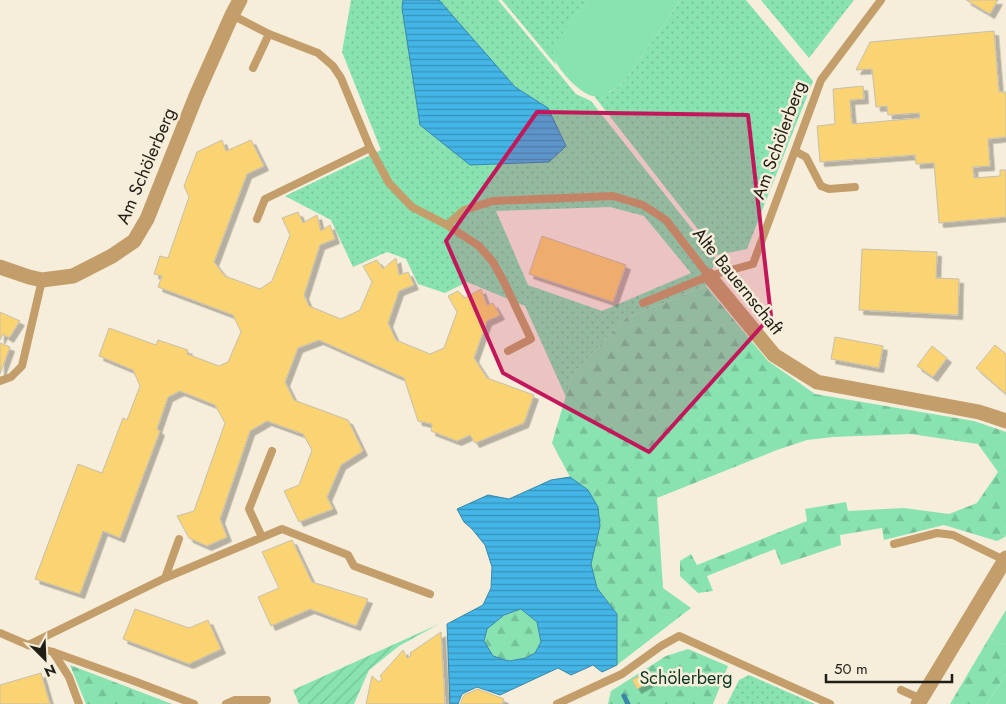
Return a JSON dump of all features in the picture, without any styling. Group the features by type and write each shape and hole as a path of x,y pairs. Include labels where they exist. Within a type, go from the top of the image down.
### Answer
{"street":[{"name":"Am Schölerberg","path":"0,267 42,280 73,276 112,256 134,241 147,219 196,96 240,0"},
{"name":"Alte Bauernschaft","path":"709,276 774,355 817,382 979,412 1006,421"},
{"path":"919,702 1006,560"}],"lane":[{"name":"Am Schölerberg","path":"709,276 753,264 821,80 881,0"},
{"path":"232,14 269,34 318,53 333,66 341,78 370,148 389,183 412,207 447,225 480,246 493,262 531,339 508,350"},
{"path":"253,68 269,34"},
{"path":"257,219 264,199 370,148"},
{"path":"795,150 806,157 821,186 829,189 855,187"},
{"name":"Alte Bauernschaft","path":"447,225 464,210 494,201 614,196 643,205 666,220 709,276"},
{"path":"643,303 709,276"},
{"path":"0,381 11,377 22,366 42,280"},
{"path":"262,537 249,509 272,451"},
{"path":"28,645 165,578 282,529 348,556 354,566 430,594"},
{"path":"894,544 937,533 953,535 1006,560"},
{"path":"165,578 179,539"},
{"path":"0,633 28,645 53,652 194,704"},
{"path":"557,704 622,674 661,646 679,636 830,704"},
{"path":"53,652 69,677 79,704"},
{"path":"902,690 919,702"},
{"path":"226,704 235,700 267,700"}],"highlighted area":[{"path":"537,112 748,115 771,316 649,452 503,373 446,241"}],"green space":[{"path":"351,0 498,0 576,94 591,101 716,259 706,286 626,318 572,375 566,397 525,306 467,282 445,293 418,284 406,259 387,252 353,267 331,220 285,196 381,150 342,52","holes":["610,207 644,216 691,273 602,311 528,285 496,211"]},
{"path":"502,0 587,0 560,38 553,52 556,65"},
{"path":"587,0 681,0 622,84 609,92 597,96 582,91 568,78 557,64 553,52"},
{"path":"681,0 746,0 813,81 747,249 718,255 594,96 610,92 622,84"},
{"path":"761,0 854,0 809,58"},
{"path":"706,286 768,361 815,394 974,421 1006,432 1005,537 997,541 944,525 884,540 882,528 840,535 841,545 781,565 775,549 707,576 713,591 698,593 680,576 680,561 691,554 697,565 807,521 805,509 846,502 848,511 904,508 949,514 977,503 998,472 978,444 911,434 807,440 657,498 663,588 691,608 617,665 617,614 597,588 591,564 600,526 588,490 570,477 552,443 572,375 626,318"},
{"path":"521,609 537,622 541,642 535,653 526,658 509,661 493,656 484,641 487,629 504,615"},
{"path":"1006,610 1006,645 989,638"},
{"path":"439,624 399,646 369,670 354,704 299,704 293,690"},
{"path":"989,638 1006,645 1006,674 987,704 950,704"},
{"name":"Schölerberg","path":"688,649 728,666 713,704 608,704 611,691 666,656"},
{"path":"70,665 172,704 86,704"},
{"path":"1006,674 1006,704 987,704"},
{"path":"749,675 815,704 727,704 739,680"}],"water":[{"path":"403,0 439,0 515,87 548,108 566,146 549,162 470,165 420,125 402,8"},
{"path":"570,477 588,490 598,507 600,526 591,564 597,588 617,614 617,665 602,672 593,665 571,675 558,668 500,695 477,687 462,694 458,704 450,704 447,624 483,605 491,588 492,567 485,545 464,522 457,509 488,495 509,499 551,480","holes":["521,609 537,622 541,642 535,653 526,658 509,661 493,656 484,641 487,629 504,615"]}],"building":[{"path":"966,0 998,0 990,14"},
{"path":"994,31 999,92 1006,92 1006,137 988,139 990,166 973,167 974,178 1000,176 1000,170 1006,170 1006,217 939,223 934,163 916,164 915,155 820,162 817,126 835,124 833,89 863,86 864,99 850,100 852,124 920,118 919,113 888,115 887,106 876,107 872,69 856,70 870,42"},
{"path":"222,140 226,151 251,140 264,166 247,174 214,262 225,276 260,289 272,281 290,235 282,218 298,212 303,223 317,215 321,231 330,225 335,239 320,245 304,295 309,306 341,319 360,310 372,282 363,266 377,260 383,269 396,258 399,275 408,272 414,285 399,291 388,323 396,340 430,354 444,348 457,312 448,296 458,291 465,298 481,289 487,305 493,303 500,315 487,321 474,358 487,378 534,395 524,423 475,443 470,435 457,441 431,431 432,424 418,421 404,378 319,340 298,348 285,382 294,400 348,420 363,451 341,465 327,497 333,509 299,522 284,491 299,485 312,450 303,434 267,421 250,431 220,519 227,537 207,546 189,538 177,516 194,511 225,423 215,405 180,391 168,397 157,429 160,431 120,538 103,531 80,594 35,579 78,464 102,473 123,418 127,420 140,386 133,370 99,356 109,328 156,345 158,340 188,350 187,354 219,366 228,362 241,332 233,315 158,287 162,276 154,274 160,256 168,258 189,197 184,186 197,152"},
{"path":"542,236 626,265 613,302 529,274"},
{"path":"862,249 937,252 936,278 959,279 958,315 859,310"},
{"path":"0,312 20,321 9,338 3,334 0,340"},
{"path":"835,337 883,346 879,368 831,359"},
{"path":"0,343 10,347 0,374"},
{"path":"995,345 1006,354 1006,394 976,368"},
{"path":"932,346 947,358 933,377 917,366"},
{"path":"292,540 312,582 368,599 356,626 310,609 271,626 258,597 279,588 262,552"},
{"path":"135,609 189,628 208,620 221,649 189,664 123,639"},
{"path":"441,632 445,704 366,704 372,676 379,682 382,679 380,676 403,650 407,658 411,656 410,653"},
{"path":"648,671 653,680 637,689 632,680"},
{"path":"41,673 50,704 0,704 0,685"},
{"path":"478,689 504,699 502,704 460,704 464,695"}],"waterway":[{"path":"624,696 628,704"}]}
